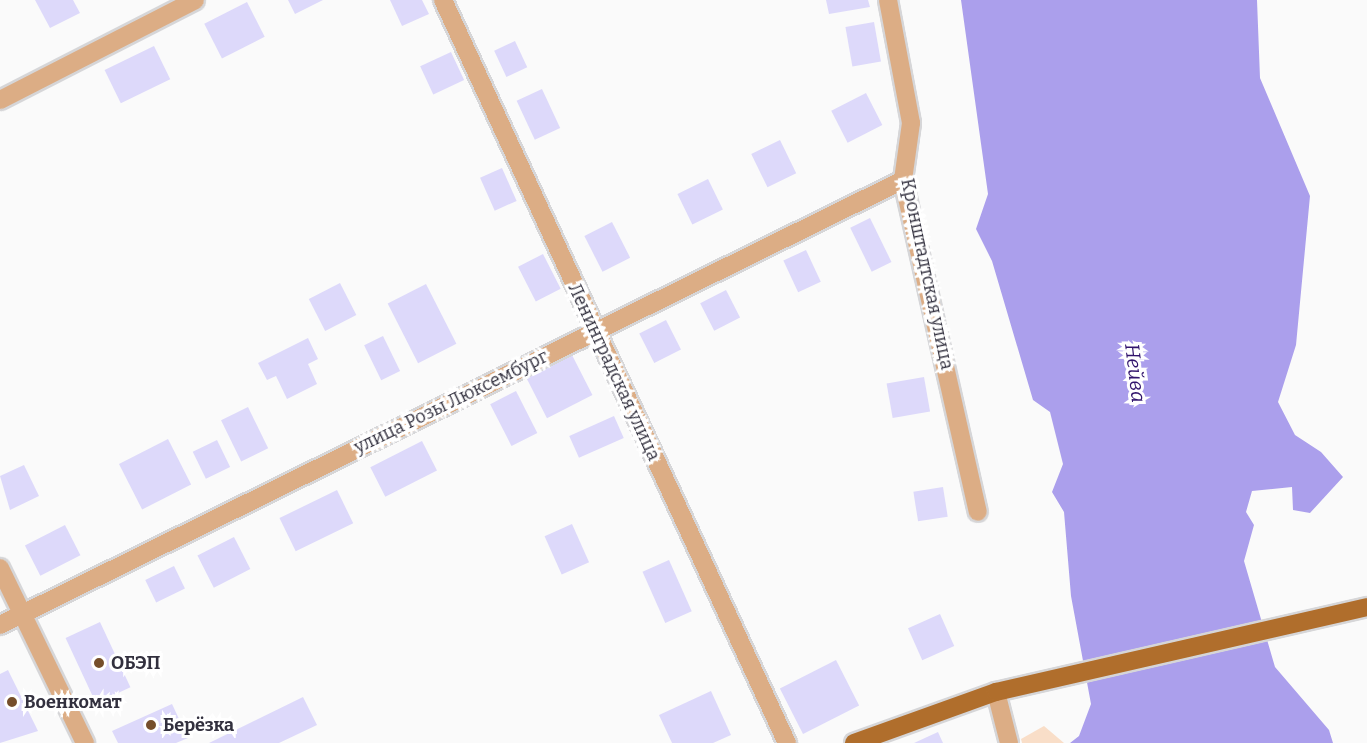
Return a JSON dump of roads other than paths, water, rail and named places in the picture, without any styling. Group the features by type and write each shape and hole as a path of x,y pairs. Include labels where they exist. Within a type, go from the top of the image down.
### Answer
{"main road":[{"path":"854,743 996,692 1289,623 1367,608"}],"street":[{"path":"0,100 195,0"},
{"name":"Ленинградская улица","path":"443,0 594,331 787,743"},
{"name":"Кронштадтская улица","path":"888,0 912,123 903,180 978,512"},
{"name":"улица Розы Люксембург","path":"0,625 903,180"},
{"path":"0,568 85,743"},
{"path":"996,692 1010,743"}],"water":[{"name":"Нейва","path":"961,0 1257,0 1260,78 1310,196 1296,345 1278,402 1295,435 1321,452 1343,477 1310,513 1293,510 1292,487 1252,491 1246,512 1254,525 1244,561 1275,667 1329,730 1333,743 1070,743 1079,736 1091,704 1071,596 1064,512 1052,492 1063,464 1050,412 1033,400 992,261 976,229 988,194"}],"place":[{"name":"ОБЭП","path":"99,663"},
{"name":"Военкомат","path":"12,702"},
{"name":"Берёзка","path":"151,725"}]}
